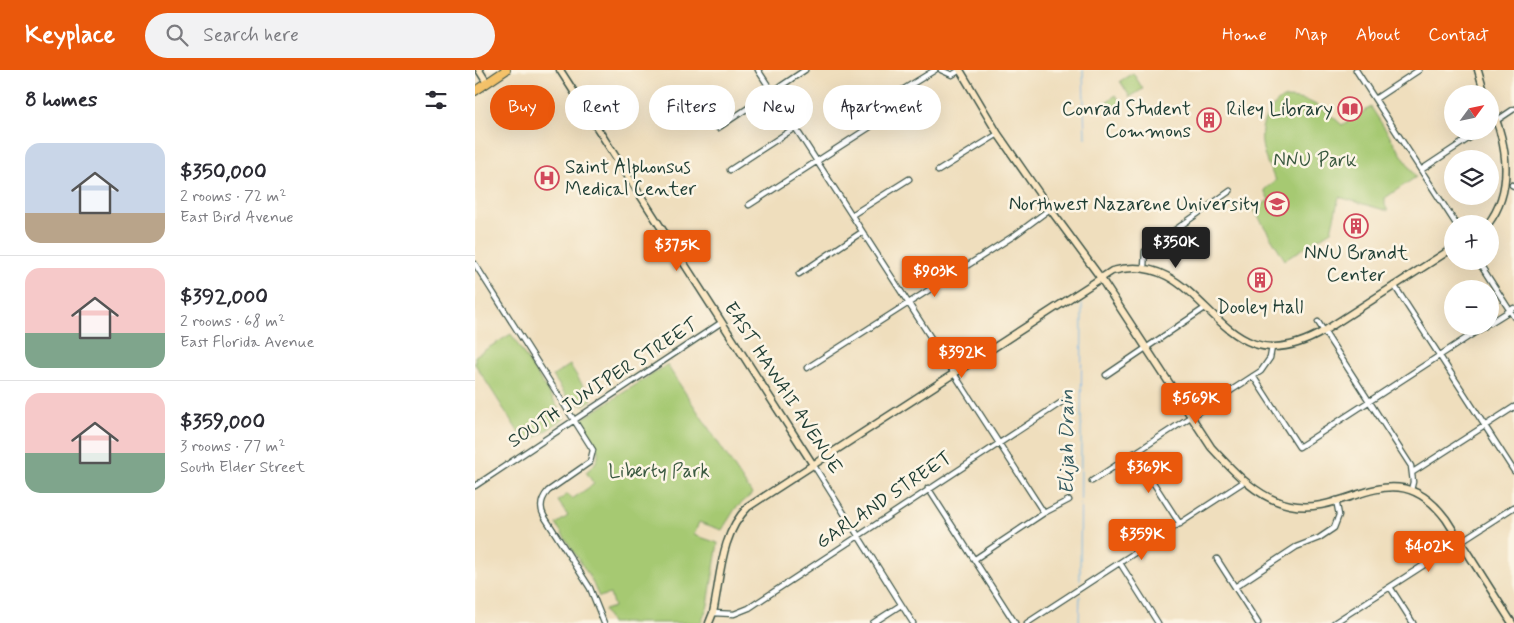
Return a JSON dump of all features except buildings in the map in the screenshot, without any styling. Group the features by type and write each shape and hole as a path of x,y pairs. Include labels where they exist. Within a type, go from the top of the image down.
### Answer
{"main road":[{"path":"475,91 506,70"}],"street":[{"path":"479,70 487,82"},
{"name":"EAST HAWAII AVENUE","path":"560,70 859,535 913,623"},
{"path":"758,70 768,85"},
{"path":"781,85 805,70"},
{"path":"910,85 935,70"},
{"path":"941,70 952,75 960,70 998,134 1100,277 1211,447 1245,481 1272,499 1292,506 1304,506 1336,500 1377,489 1398,488 1411,490 1437,507 1511,622"},
{"path":"1356,70 1450,215"},
{"path":"1375,99 1419,70"},
{"path":"1478,70 1482,85"},
{"path":"1499,119 1514,109"},
{"path":"1499,125 1508,146 1513,168"},
{"path":"730,170 790,130"},
{"path":"797,130 1044,513"},
{"path":"749,205 863,130"},
{"path":"938,172 998,134"},
{"path":"1421,170 1466,140"},
{"path":"851,214 909,179"},
{"path":"1498,215 1508,200 1513,184"},
{"path":"1144,267 1145,251 1229,191"},
{"path":"807,368 1015,235 1050,209"},
{"path":"799,274 862,232"},
{"path":"709,623 713,613 727,538 739,516 769,491 1100,277 1126,267 1144,267 1163,273 1179,283 1233,334 1244,340 1272,347 1301,343 1324,331 1444,254"},
{"path":"475,264 590,444 592,456 585,466 548,491 542,502 542,512 590,588 605,623"},
{"path":"1484,270 1512,309 1514,317"},
{"path":"1394,285 1514,471"},
{"path":"1105,375 1205,308"},
{"path":"1499,317 1512,309"},
{"name":"SOUTH JUNIPER STREET","path":"475,486 723,322"},
{"path":"1318,322 1413,472 1411,490"},
{"path":"1253,376 1299,447 1471,335"},
{"path":"1092,481 1253,376 1265,366 1272,347"},
{"name":"GARLAND STREET","path":"713,613 734,614 749,608 928,488 1068,398"},
{"path":"1413,472 1514,407"},
{"path":"1134,453 1180,524"},
{"path":"1027,623 1245,481"},
{"path":"928,488 1015,623"},
{"path":"975,559 1044,513 1069,500"},
{"path":"1235,586 1296,547 1319,538 1334,528 1339,515 1336,500"},
{"path":"1334,623 1514,507"},
{"path":"1217,559 1258,623"},
{"path":"1120,564 1158,623"},
{"path":"1390,587 1413,623"},
{"path":"873,623 901,605"},
{"path":"1343,618 1346,623"}],"green space":[{"path":"1133,73 1143,89 1130,97 1120,81"},
{"path":"1116,95 1121,103 1107,111 1103,104"},
{"name":"NNU Park","path":"1283,98 1293,98 1316,105 1342,125 1371,107 1416,177 1385,198 1385,205 1388,211 1339,197 1331,231 1285,260 1254,210 1269,200 1264,190 1276,180 1266,158 1261,136 1266,116 1273,106"},
{"path":"511,334 565,418 526,444 475,364 475,356"},
{"path":"570,365 592,400 584,405 571,403 553,376"},
{"name":"Liberty Park","path":"667,365 752,494 735,509 722,530 699,522 694,535 718,543 708,605 701,623 611,623 604,610 614,607 610,594 599,597 591,579 556,524 568,516 558,501 568,494 572,499 594,484 586,472 598,457 598,450 586,431 582,419"}],"waterway":[{"name":"Elijah Drain","path":"1083,70 1085,138"},
{"name":"Elijah Drain","path":"1080,580 1082,304"},
{"name":"Elijah Drain","path":"1079,623 1080,596"}],"place":[{"name":"Riley Library","path":"1350,109"},
{"name":"Conrad Student Commons","path":"1209,120"},
{"name":"Saint Alphonsus Medical Center","path":"547,178"},
{"name":"Northwest Nazarene University","path":"1277,204"},
{"name":"NNU Brandt Center","path":"1356,226"},
{"name":"Dooley Hall","path":"1260,280"}]}
